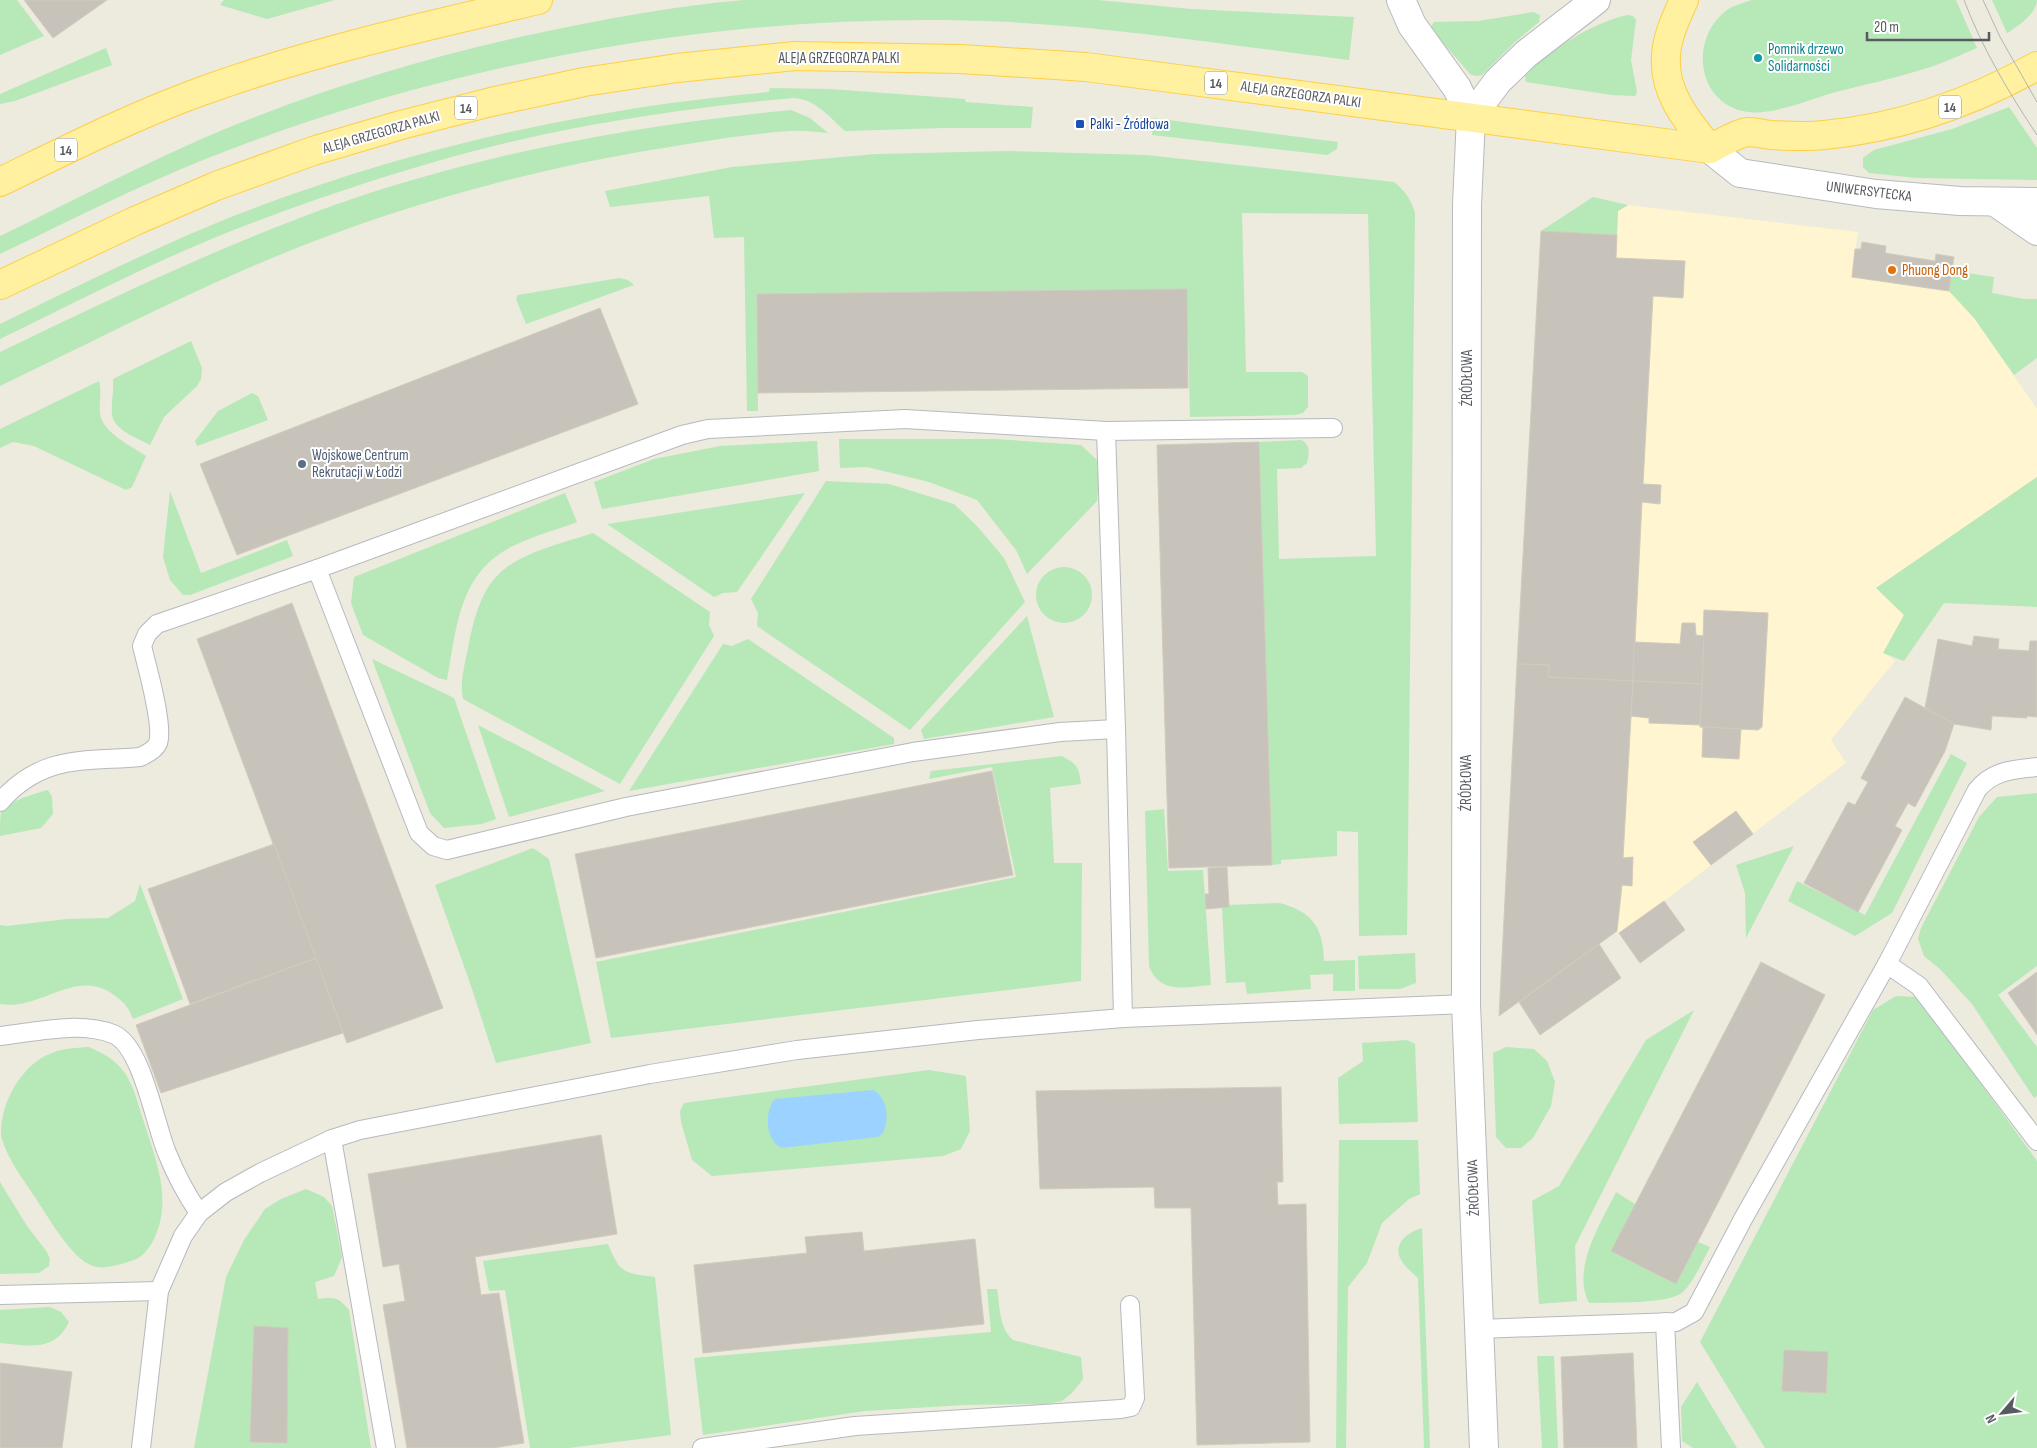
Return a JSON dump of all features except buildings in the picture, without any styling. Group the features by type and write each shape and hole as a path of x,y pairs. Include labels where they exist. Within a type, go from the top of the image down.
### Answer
{"main road":[{"name":"14","path":"0,182 132,119 240,78 335,50 538,0"},
{"path":"1684,0 1672,28 1666,55 1667,74 1679,108 1710,149"},
{"name":"ALEJA GRZEGORZA PALKI","path":"0,285 135,221 198,194 313,151 401,125 491,102 584,82 677,68 795,56 920,58 1038,63 1162,75 1710,149"},
{"name":"14","path":"1710,149 1746,132 1779,135 1823,135 1883,126 1943,110 1964,102 1998,87 2037,66"}],"street":[{"path":"1401,0 1412,25 1457,88 1471,117 1498,81 1526,54 1596,0"},
{"name":"ŹRÓDŁOWA","path":"1471,117 1467,204 1466,1004 1484,1448"},
{"name":"UNIWERSYTECKA","path":"1710,149 1740,173 1876,194 1960,201 2037,202"},
{"path":"1995,202 2037,231"}],"lane":[{"path":"0,802 30,774 64,762 140,757 149,754 158,744 160,728 142,646 147,634 157,624 317,569 682,435 708,429 905,419 1106,431 1332,428"},
{"path":"1106,431 1123,1018"},
{"path":"317,569 419,833 433,846 446,850 626,807 913,752 1060,732 1116,729"},
{"path":"1478,1329 1676,1322 1694,1312 1748,1210 1887,964 1977,790 1984,782 2001,772 2037,767"},
{"path":"1887,964 1919,986 2037,1141"},
{"path":"141,1448 159,1291 183,1236 199,1213 226,1192 260,1173 332,1139 360,1130 616,1081 797,1050 978,1030 1123,1018 1466,1004"},
{"path":"0,1036 75,1028 104,1031 116,1035 127,1043 138,1062 170,1160 182,1187 199,1213"},
{"path":"332,1139 386,1448"},
{"path":"0,1295 159,1291"},
{"path":"702,1448 855,1426 1131,1407 1135,1398 1130,1305"},
{"path":"1665,1322 1671,1448"}],"shaded area":[{"path":"1628,205 1858,232 1852,277 1949,291 1974,318 2037,409 2037,477 1876,588 1904,615 1884,652 1895,661 1831,740 1846,763 1664,901 1619,933 1617,931 1499,1016 1541,231 1617,235 1618,211"}],"green space":[{"path":"0,0 17,0 44,36 0,55"},
{"path":"224,0 335,0 267,19 220,5"},
{"path":"744,0 1098,0 1191,9 1354,17 1349,60 1094,28 1009,22 907,20 804,24 702,34 599,49 497,69 397,94 299,125 177,171 0,254 0,236 140,167 225,129 339,87 416,63 534,34 639,14"},
{"path":"1752,0 1956,0 1977,48 1937,65 1912,73 1829,94 1800,104 1768,111 1748,112 1731,107 1718,97 1709,84 1704,69 1703,53 1707,37 1715,22 1730,8"},
{"path":"1992,0 2037,0 2030,15 2007,33"},
{"path":"1533,12 1540,15 1539,22 1515,42 1482,75 1476,76 1470,74 1430,28 1434,22 1478,21"},
{"path":"1627,15 1633,16 1636,20 1631,60 1637,92 1635,96 1612,95 1526,82 1525,75 1572,39 1598,25"},
{"path":"106,48 112,65 15,101 0,104 0,94"},
{"path":"770,88 830,89 965,99 966,102 1033,107 1031,128 845,131 816,105 794,98 667,113 546,134 501,144 411,169 323,197 236,229 146,268 0,339 0,324 176,240 301,191 432,151 498,135 633,109 769,92"},
{"path":"2009,107 2037,148 2037,180 1917,178 1869,173 1863,167 1863,158 1874,150 1952,129"},
{"path":"791,110 810,118 828,133 772,132 650,150 550,170 451,195 353,227 258,264 161,308 0,386 0,352 204,257 329,207 385,188 442,172 557,144 674,124"},
{"path":"1153,118 1338,142 1337,149 1327,155 1152,135"},
{"path":"1009,151 1146,155 1394,182 1412,204 1415,213 1407,935 1359,936 1358,832 1337,831 1337,856 1281,860 1281,864 1272,865 1259,442 1301,440 1308,447 1307,463 1301,468 1277,469 1279,559 1376,556 1368,214 1242,213 1246,372 1302,372 1308,376 1308,407 1303,413 1295,415 1190,417 1187,290 757,294 758,411 747,411 744,237 714,238 709,196 610,207 605,191 732,167 876,154"},
{"path":"1593,197 1628,205 1618,211 1617,235 1541,231"},
{"path":"1952,271 1994,277 1992,293 2024,299 2037,299 2037,358 2014,375 1974,318 1949,291"},
{"path":"619,278 628,280 634,285 526,324 516,299 518,295"},
{"path":"191,341 202,368 201,379 197,386 164,417 150,445 121,429 113,420 112,414 113,379"},
{"path":"99,381 101,419 117,437 146,456 132,487 126,490 34,446 13,442 0,448 0,429"},
{"path":"252,393 258,396 268,420 197,446 195,441 218,411"},
{"path":"839,439 996,439 1081,445 1097,460 1099,481 1097,501 1027,574 1016,550 977,500 929,482 867,467 840,468"},
{"path":"817,441 819,471 602,509 594,482 654,459 720,446"},
{"path":"2037,477 2037,607 1944,603 1904,661 1883,653 1904,615 1876,588"},
{"path":"826,481 889,484 954,504 977,526 1004,558 1025,602 910,730 757,626 758,613 751,599"},
{"path":"170,491 201,573 287,540 293,556 190,595 183,595 170,580 163,557"},
{"path":"565,493 577,522 513,546 495,557 481,571 463,604 447,680 438,678 363,635 351,603 354,577"},
{"path":"805,493 737,592 723,593 714,597 607,524"},
{"path":"593,533 710,612 709,625 714,636 620,784 463,699 462,692 463,671 473,624 483,597 493,581 508,566 531,554"},
{"path":"1064,567 1075,569 1084,575 1090,584 1092,595 1090,606 1084,615 1075,621 1064,623 1053,621 1044,615 1038,606 1036,595 1038,584 1044,575 1053,569"},
{"path":"1027,616 1054,717 924,739 921,730"},
{"path":"748,639 894,738 894,744 629,791 723,644 732,646"},
{"path":"372,659 454,698 496,819 482,824 444,828 430,813"},
{"path":"478,725 605,791 509,817"},
{"path":"1951,754 1967,763 1892,913 1855,936 1788,901 1797,881 1865,915"},
{"path":"1062,756 1071,761 1076,767 1081,784 1050,788 1054,863 1082,863 1081,981 611,1038 596,962 1016,877 992,767 929,779 931,771"},
{"path":"48,790 52,797 53,814 41,828 0,836 1,812 5,808 23,798"},
{"path":"2037,793 2037,966 1998,995 2037,1047 2037,1096 2034,1098 1972,1004 1940,969 1924,956 1918,939 1921,928 1979,817 1997,797"},
{"path":"1164,809 1168,871 1203,870 1211,985 1183,988 1167,985 1154,975 1149,966 1145,811"},
{"path":"1794,846 1746,938 1745,893 1736,865"},
{"path":"533,848 549,859 591,1043 496,1063 435,885"},
{"path":"140,884 183,999 133,1019 122,1001 111,993 97,987 70,988 29,1002 15,1005 0,1004 0,925 6,926 67,919 108,918 135,901"},
{"path":"1279,903 1300,911 1314,922 1321,939 1324,961 1355,960 1355,991 1333,991 1333,974 1310,975 1311,989 1247,994 1245,982 1226,983 1222,908 1228,907 1228,905"},
{"path":"1415,953 1416,983 1400,989 1359,989 1358,956"},
{"path":"1896,996 1918,997 2037,1161 2037,1448 1765,1448 1700,1342 1873,1010","holes":["1784,1350 1828,1352 1826,1393 1783,1391"]},
{"path":"1694,1010 1575,1246 1577,1301 1539,1304 1532,1201 1559,1186 1646,1040"},
{"path":"1407,1040 1415,1044 1418,1122 1339,1124 1338,1078 1363,1061 1362,1043"},
{"path":"89,1047 112,1060 126,1074 136,1096 161,1180 162,1210 160,1224 154,1239 140,1257 105,1267 89,1264 81,1259 66,1243 13,1164 1,1136 4,1110 22,1075 41,1058 57,1051"},
{"path":"1506,1047 1534,1049 1547,1061 1555,1082 1551,1106 1533,1138 1521,1148 1506,1148 1496,1137 1493,1053"},
{"path":"929,1070 966,1076 970,1131 961,1149 943,1156 712,1176 692,1160 681,1122 680,1111 684,1103"},
{"path":"1339,1140 1418,1140 1420,1194 1409,1199 1382,1223 1367,1263 1348,1287 1346,1448 1336,1448"},
{"path":"0,1182 50,1259 49,1266 39,1273 0,1274"},
{"path":"306,1189 324,1197 332,1206 342,1257 334,1276 315,1282 318,1299 336,1299 349,1310 371,1448 194,1448 226,1277 244,1240 265,1209 281,1199"},
{"path":"1616,1192 1635,1204 1612,1251 1675,1284 1698,1242 1710,1247 1684,1291 1667,1299 1654,1301 1589,1303 1584,1290 1586,1261 1596,1232"},
{"path":"1422,1228 1430,1448 1424,1448 1418,1278 1403,1263 1399,1254 1400,1244 1403,1240 1412,1232"},
{"path":"608,1244 616,1261 624,1270 630,1273 655,1277 671,1435 569,1448 530,1448 505,1290 489,1291 483,1261"},
{"path":"987,1289 997,1289 1005,1330 1013,1340 1081,1357 1083,1379 1072,1393 1062,1401 1047,1404 964,1405 865,1411 703,1435 694,1358 991,1332"},
{"path":"50,1307 61,1312 69,1322 56,1339 39,1345 0,1343 0,1310"},
{"path":"1537,1356 1554,1356 1558,1448 1542,1448"},
{"path":"1697,1382 1737,1448 1693,1448 1682,1441 1681,1407"}],"water":[{"path":"873,1090 882,1098 887,1117 885,1129 877,1137 782,1148 776,1145 769,1133 769,1110 775,1099"}],"tram line":[{"path":"1964,0 1997,70 2037,135"},
{"path":"1983,0 2000,37 2037,102"}],"place":[{"name":"Pomnik drzewo Solidarności","path":"1758,58"},
{"name":"Palki - Źródłowa","path":"1080,124"},
{"name":"Phuong Dong","path":"1892,270"},
{"name":"Wojskowe Centrum Rekrutacji w Łodzi","path":"302,464"}]}
